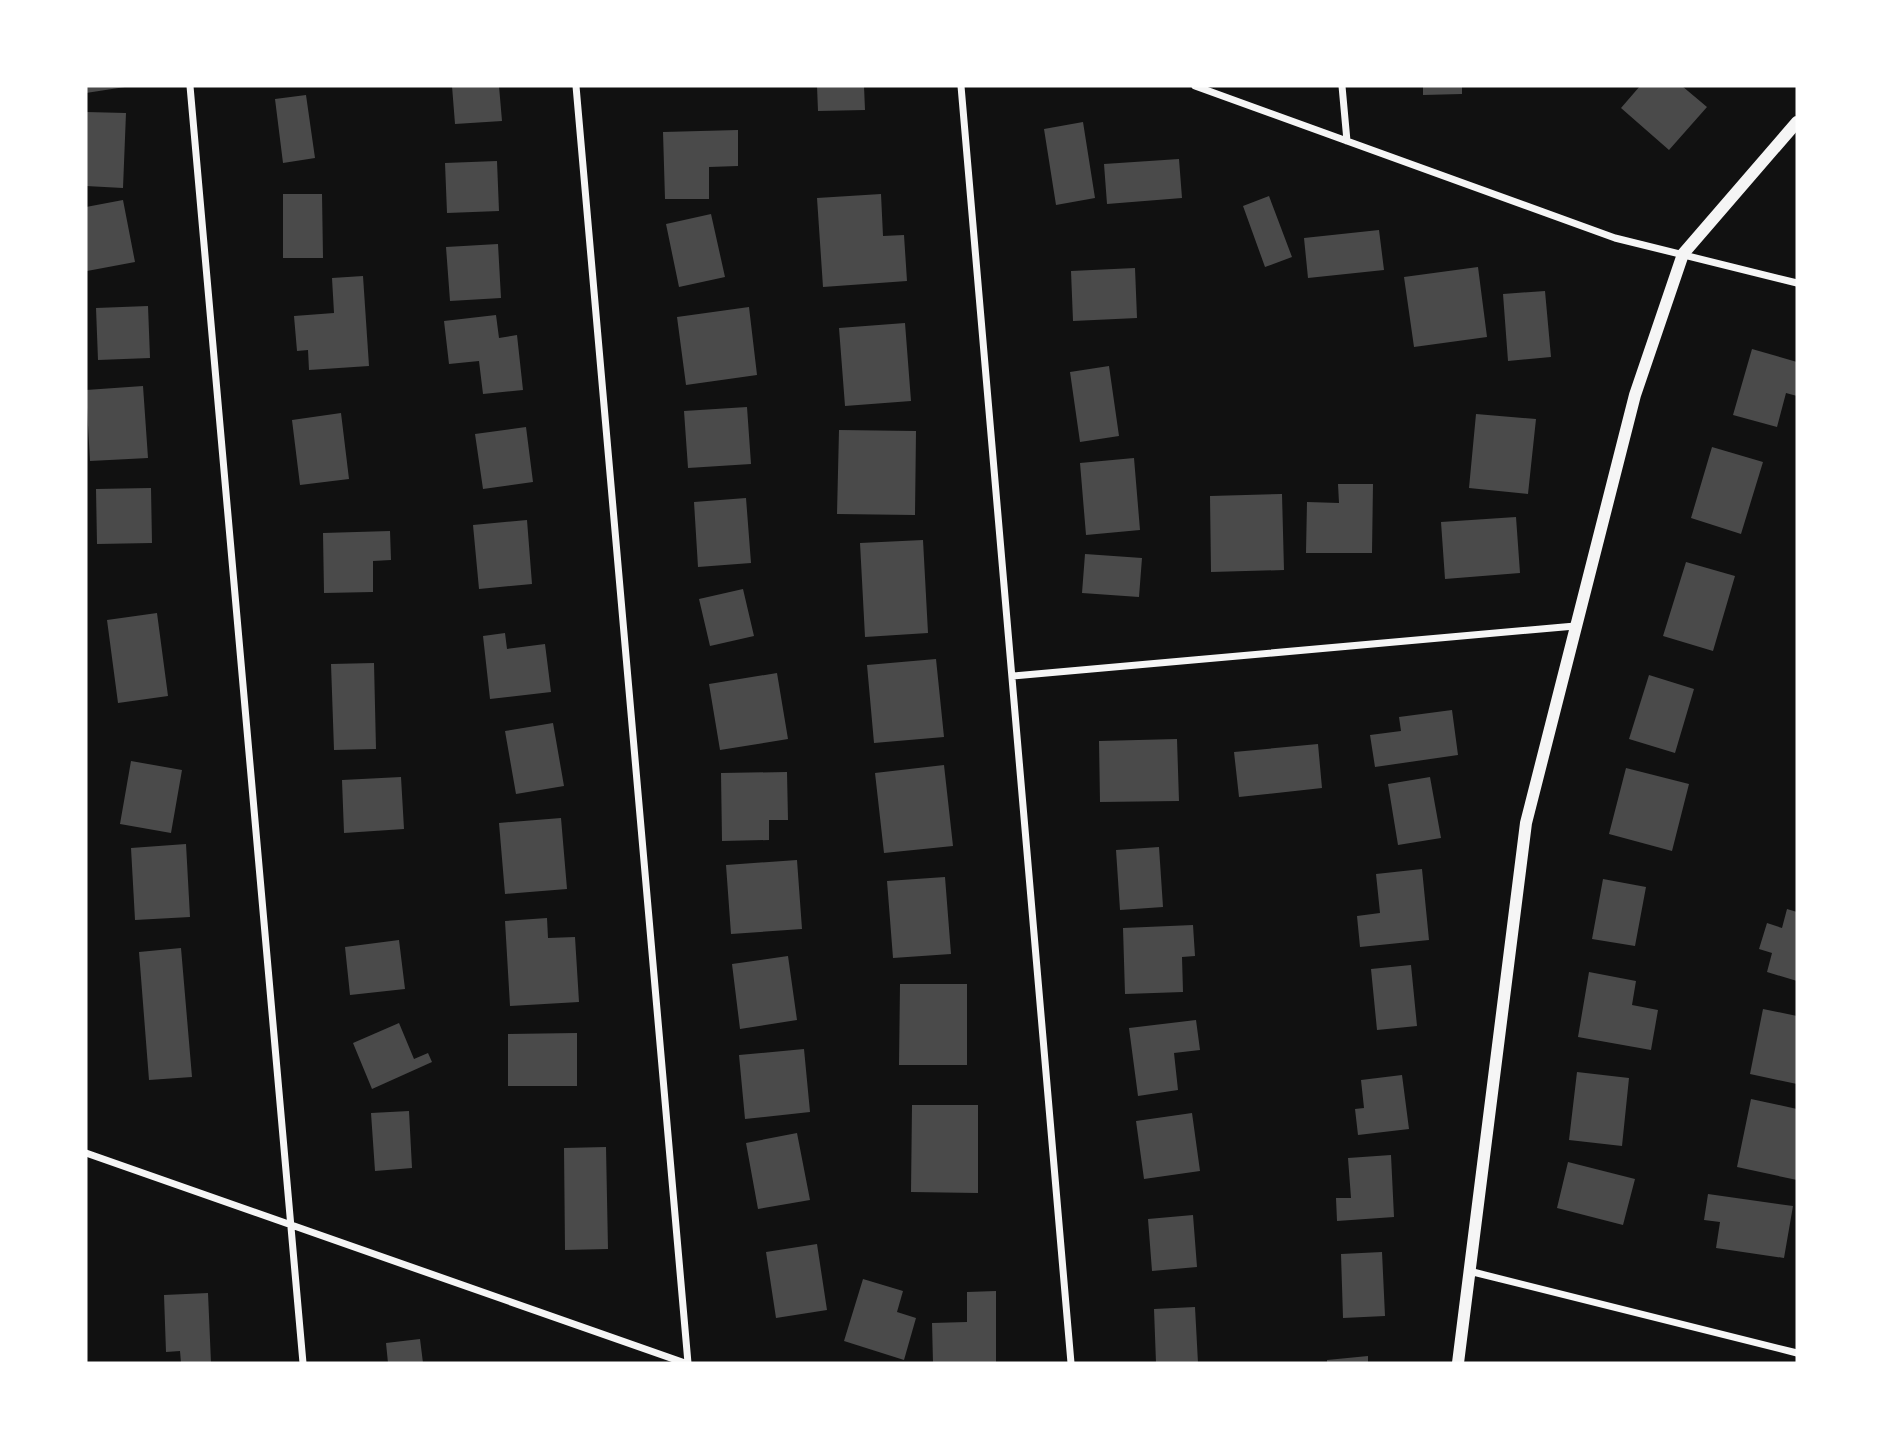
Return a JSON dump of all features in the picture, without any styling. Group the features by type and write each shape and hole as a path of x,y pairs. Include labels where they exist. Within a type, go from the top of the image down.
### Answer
{"street":[{"path":"190,86 303,1363"},
{"path":"86,1153 687,1363 576,86"},
{"path":"961,86 1071,1363"},
{"path":"1195,86 1615,238 1797,283"},
{"path":"1342,86 1346,141"},
{"path":"1458,1363 1526,823 1635,395 1683,254 1797,122"},
{"path":"1013,676 1575,626"},
{"path":"1469,1271 1797,1353"}],"building":[{"path":"86,86 125,86 125,87 86,93"},
{"path":"452,86 499,86 502,121 455,124"},
{"path":"817,86 864,86 865,110 818,111"},
{"path":"1423,86 1462,86 1462,94 1423,95"},
{"path":"1640,86 1682,86 1707,107 1669,150 1621,108"},
{"path":"306,95 315,158 283,163 275,99"},
{"path":"86,112 126,113 123,188 86,186"},
{"path":"1083,122 1095,198 1056,205 1044,129"},
{"path":"738,130 738,166 709,167 709,199 665,199 663,132"},
{"path":"1179,159 1182,198 1107,204 1104,164"},
{"path":"497,161 499,211 447,213 445,163"},
{"path":"283,194 322,194 323,258 283,258"},
{"path":"881,194 883,236 904,235 907,281 823,287 817,198"},
{"path":"1269,196 1292,257 1265,267 1243,206"},
{"path":"123,200 135,262 87,271 86,207"},
{"path":"711,214 725,277 679,287 666,224"},
{"path":"1379,230 1384,270 1308,278 1304,238"},
{"path":"498,244 501,298 450,301 446,247"},
{"path":"1478,267 1487,337 1414,347 1404,277"},
{"path":"1135,268 1137,318 1073,321 1071,271"},
{"path":"363,276 369,366 309,370 308,350 297,351 294,316 334,313 332,278"},
{"path":"1545,291 1551,357 1508,361 1503,294"},
{"path":"148,306 150,358 98,360 96,308"},
{"path":"749,307 757,375 686,385 677,317"},
{"path":"496,315 499,338 517,335 523,390 483,394 479,361 449,364 444,321"},
{"path":"905,323 911,401 845,406 839,328"},
{"path":"1752,349 1797,362 1797,396 1786,393 1777,427 1733,415"},
{"path":"1109,366 1119,436 1080,442 1070,372"},
{"path":"143,386 148,458 90,461 86,390"},
{"path":"747,407 751,464 688,468 684,411"},
{"path":"341,413 349,479 300,485 292,420"},
{"path":"1476,414 1536,419 1528,494 1469,488"},
{"path":"526,427 533,482 483,489 475,434"},
{"path":"839,430 916,431 915,515 837,514"},
{"path":"1712,447 1763,462 1741,534 1691,518"},
{"path":"1134,458 1140,530 1086,535 1080,463"},
{"path":"1338,484 1373,484 1372,553 1306,553 1307,502 1339,503"},
{"path":"151,488 152,543 97,544 96,489"},
{"path":"1282,494 1284,570 1211,572 1210,496"},
{"path":"746,498 751,563 698,567 694,502"},
{"path":"1516,517 1520,573 1445,579 1441,522"},
{"path":"527,520 532,584 479,589 473,525"},
{"path":"390,531 391,560 373,561 373,592 324,593 323,533"},
{"path":"923,540 928,633 865,637 860,543"},
{"path":"1085,554 1142,558 1139,597 1082,593"},
{"path":"1686,562 1735,576 1713,651 1663,636"},
{"path":"743,589 754,636 710,646 699,599"},
{"path":"157,613 168,696 118,703 107,620"},
{"path":"505,633 507,649 545,644 551,692 490,699 483,636"},
{"path":"936,659 944,737 874,743 867,665"},
{"path":"374,663 376,749 334,750 331,664"},
{"path":"777,673 788,739 720,750 709,684"},
{"path":"1649,675 1694,689 1675,753 1629,739"},
{"path":"1452,710 1458,755 1375,767 1370,735 1401,731 1399,717"},
{"path":"553,723 564,786 516,794 505,731"},
{"path":"1177,739 1179,801 1100,802 1099,741"},
{"path":"1318,744 1322,788 1239,797 1234,752"},
{"path":"131,761 182,770 171,833 120,824"},
{"path":"944,765 953,846 884,853 875,773"},
{"path":"1626,768 1689,784 1672,851 1609,834"},
{"path":"787,772 788,820 769,820 769,840 722,841 721,773"},
{"path":"401,777 404,829 344,833 342,780"},
{"path":"1430,777 1441,838 1398,845 1388,784"},
{"path":"561,818 567,889 505,894 499,823"},
{"path":"186,844 190,917 135,920 131,848"},
{"path":"1159,847 1163,907 1120,910 1116,850"},
{"path":"797,860 802,929 731,934 726,865"},
{"path":"1422,869 1429,940 1360,947 1357,916 1380,913 1376,874"},
{"path":"945,877 951,954 893,958 887,881"},
{"path":"1603,879 1646,887 1635,946 1592,939"},
{"path":"1787,909 1797,912 1797,981 1767,972 1772,953 1759,949 1767,923 1782,928"},
{"path":"547,918 548,938 575,937 579,1002 510,1006 505,921"},
{"path":"1193,925 1195,956 1182,957 1183,992 1125,994 1123,928"},
{"path":"399,940 405,989 350,995 345,947"},
{"path":"181,948 192,1077 149,1080 139,952"},
{"path":"788,956 797,1020 740,1029 732,964"},
{"path":"1411,965 1417,1026 1377,1030 1371,969"},
{"path":"1589,972 1636,981 1632,1005 1658,1010 1651,1050 1578,1037"},
{"path":"900,984 967,984 967,1065 899,1065"},
{"path":"1763,1009 1797,1016 1797,1084 1750,1074"},
{"path":"1196,1020 1200,1050 1174,1053 1178,1090 1138,1096 1129,1028"},
{"path":"399,1023 414,1059 428,1053 432,1062 372,1089 353,1043"},
{"path":"577,1033 577,1086 508,1086 508,1034"},
{"path":"804,1049 810,1112 745,1119 739,1055"},
{"path":"1577,1072 1629,1078 1622,1146 1569,1140"},
{"path":"1402,1075 1409,1129 1358,1135 1355,1109 1364,1108 1361,1080"},
{"path":"1751,1099 1797,1109 1797,1180 1737,1167"},
{"path":"912,1105 978,1105 978,1193 911,1192"},
{"path":"409,1111 412,1168 375,1171 371,1113"},
{"path":"1192,1113 1200,1171 1144,1179 1136,1121"},
{"path":"797,1133 810,1200 758,1209 746,1143"},
{"path":"606,1147 608,1249 565,1250 564,1148"},
{"path":"1391,1155 1394,1217 1337,1221 1336,1198 1351,1198 1348,1158"},
{"path":"1568,1162 1635,1179 1623,1225 1557,1208"},
{"path":"1708,1194 1793,1206 1784,1258 1716,1248 1720,1222 1704,1220"},
{"path":"1193,1215 1197,1267 1152,1271 1148,1219"},
{"path":"817,1244 827,1310 776,1318 766,1252"},
{"path":"1382,1252 1385,1316 1343,1318 1341,1254"},
{"path":"863,1279 903,1291 897,1312 916,1318 904,1360 844,1341"},
{"path":"996,1291 996,1363 933,1363 932,1323 967,1322 967,1292"},
{"path":"208,1293 211,1363 181,1363 180,1351 166,1352 164,1295"},
{"path":"1195,1307 1198,1363 1156,1363 1154,1309"},
{"path":"420,1339 423,1363 388,1363 386,1343"},
{"path":"1368,1356 1368,1363 1327,1363 1327,1360"}]}
